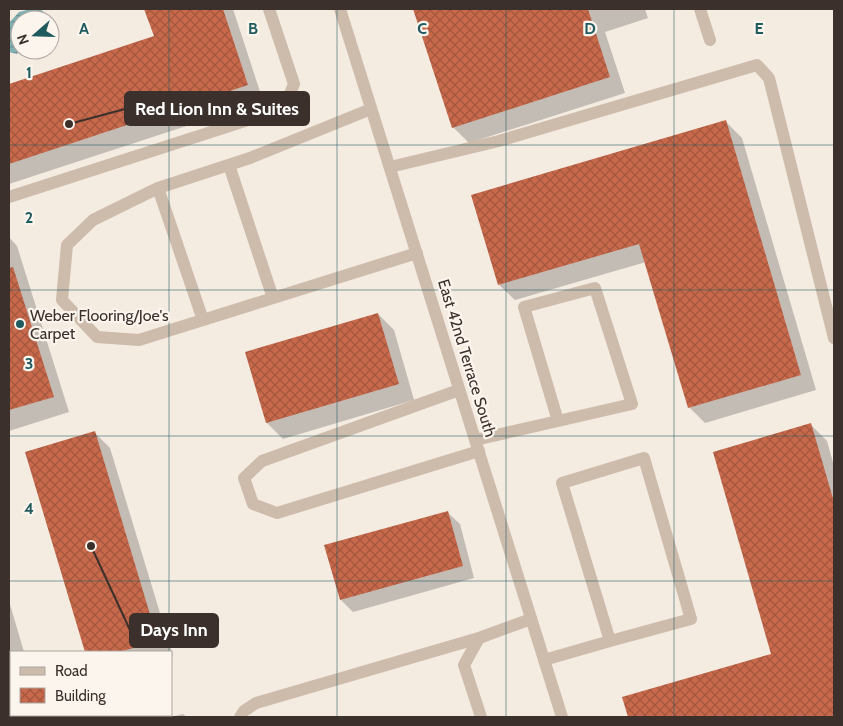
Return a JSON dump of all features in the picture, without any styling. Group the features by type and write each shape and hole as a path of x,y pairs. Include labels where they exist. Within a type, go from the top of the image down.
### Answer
{"street":[{"path":"9,197 270,113 286,103 294,84 268,9"},
{"name":"East 42nd Terrace South","path":"340,9 562,717"},
{"path":"700,9 710,40"},
{"path":"390,167 499,141 757,65 769,78 834,338"},
{"path":"371,108 229,165 158,188 93,220 67,245 62,300 97,337 139,340 417,253"},
{"path":"229,165 273,298"},
{"path":"158,188 203,320"},
{"path":"459,390 262,461 244,478 252,504 277,513 558,421 632,404 595,288 524,308 558,421"},
{"path":"544,660 691,619 644,458 562,483 610,641"},
{"path":"240,717 244,711 256,703 478,638 532,619"},
{"path":"478,638 464,665 481,717"}],"water":[{"path":"10,22 10,52 9,52"}],"building":[{"path":"144,9 223,9 248,85 9,164 9,84 154,36"},
{"path":"413,9 588,9 610,77 452,128"},
{"path":"726,120 801,375 688,408 639,244 498,285 471,195"},
{"name":"Weber Flooring/Joe's Carpet","path":"13,267 54,397 9,410 9,268"},
{"path":"378,313 399,384 266,423 245,352"},
{"path":"811,423 834,502 834,717 628,717 622,697 771,654 713,452"},
{"path":"95,431 158,641 123,651 85,651 25,452"},
{"path":"448,511 463,566 340,600 324,545"}],"place":[{"name":"Red Lion Inn & Suites","path":"69,124"},
{"name":"Weber Flooring/Joe's Carpet","path":"20,324"},
{"name":"Days Inn","path":"91,546"}]}
